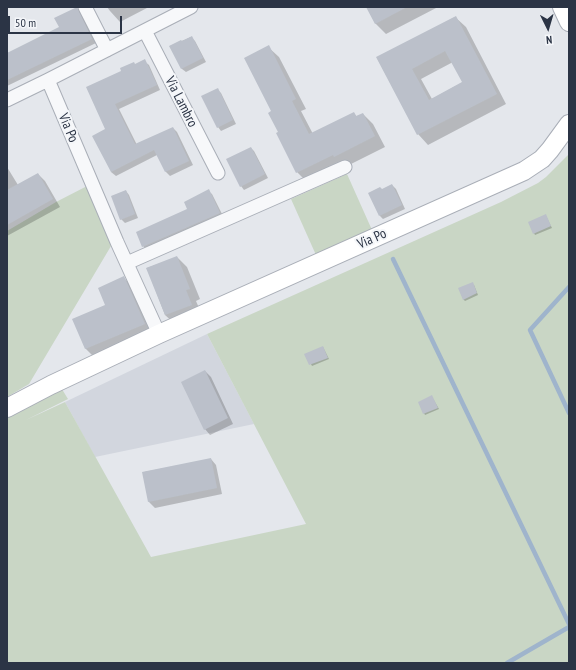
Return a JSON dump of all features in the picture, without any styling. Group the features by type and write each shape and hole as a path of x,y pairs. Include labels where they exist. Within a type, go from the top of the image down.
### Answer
{"street":[{"path":"85,7 107,50"},
{"path":"7,100 191,7"},
{"path":"562,7 569,22"},
{"name":"Via Lambro","path":"145,31 218,173"},
{"name":"Via Po","path":"48,80 117,242 159,334"},
{"name":"Via Po","path":"7,408 51,385 159,334 524,171 542,159 569,124"},
{"path":"127,263 345,167"}],"shaded area":[{"path":"207,334 254,424 95,457 65,402"}],"green space":[{"path":"569,154 569,663 7,663 7,408 57,381 68,399 26,420 65,402 151,557 306,524 207,334 501,202 538,183"},
{"path":"347,174 372,230 316,255 291,199"},
{"path":"91,184 114,241 29,384 7,397 7,231 56,202"}],"building":[{"path":"77,7 92,39 7,80 7,53 59,27 54,18"},
{"path":"366,7 407,7 375,24"},
{"path":"456,16 497,94 417,135 376,57","holes":["445,51 462,82 429,100 412,69"]},
{"path":"192,36 203,58 181,69 169,46"},
{"path":"269,45 296,99 292,101 309,134 354,112 356,116 363,113 375,136 334,157 333,155 296,173 276,133 278,132 268,113 271,111 244,58"},
{"path":"145,59 157,85 115,104 135,144 173,127 189,161 165,172 154,150 111,172 92,136 105,129 86,87 121,71 120,68 134,62 135,64"},
{"path":"218,88 233,120 217,128 201,96"},
{"path":"251,147 265,174 240,187 226,159"},
{"path":"38,173 53,199 7,225 7,190"},
{"path":"392,184 402,205 379,216 368,193 380,187 382,189"},
{"path":"209,189 220,213 142,247 136,232 187,209 184,202"},
{"path":"126,190 135,214 120,220 111,196"},
{"path":"546,214 551,226 533,234 528,222"},
{"path":"177,256 190,289 186,290 192,305 165,315 146,268"},
{"path":"124,276 145,324 85,349 72,319 105,305 98,288"},
{"path":"473,282 477,293 463,300 458,288"},
{"path":"323,346 328,358 309,365 304,354"},
{"path":"205,370 228,418 204,430 181,382"},
{"path":"432,395 438,408 423,414 418,402"},
{"path":"211,458 217,488 148,502 142,472"}],"waterway":[{"path":"393,259 569,624"},
{"path":"569,287 530,330 569,413"},
{"path":"507,663 569,627"}]}
